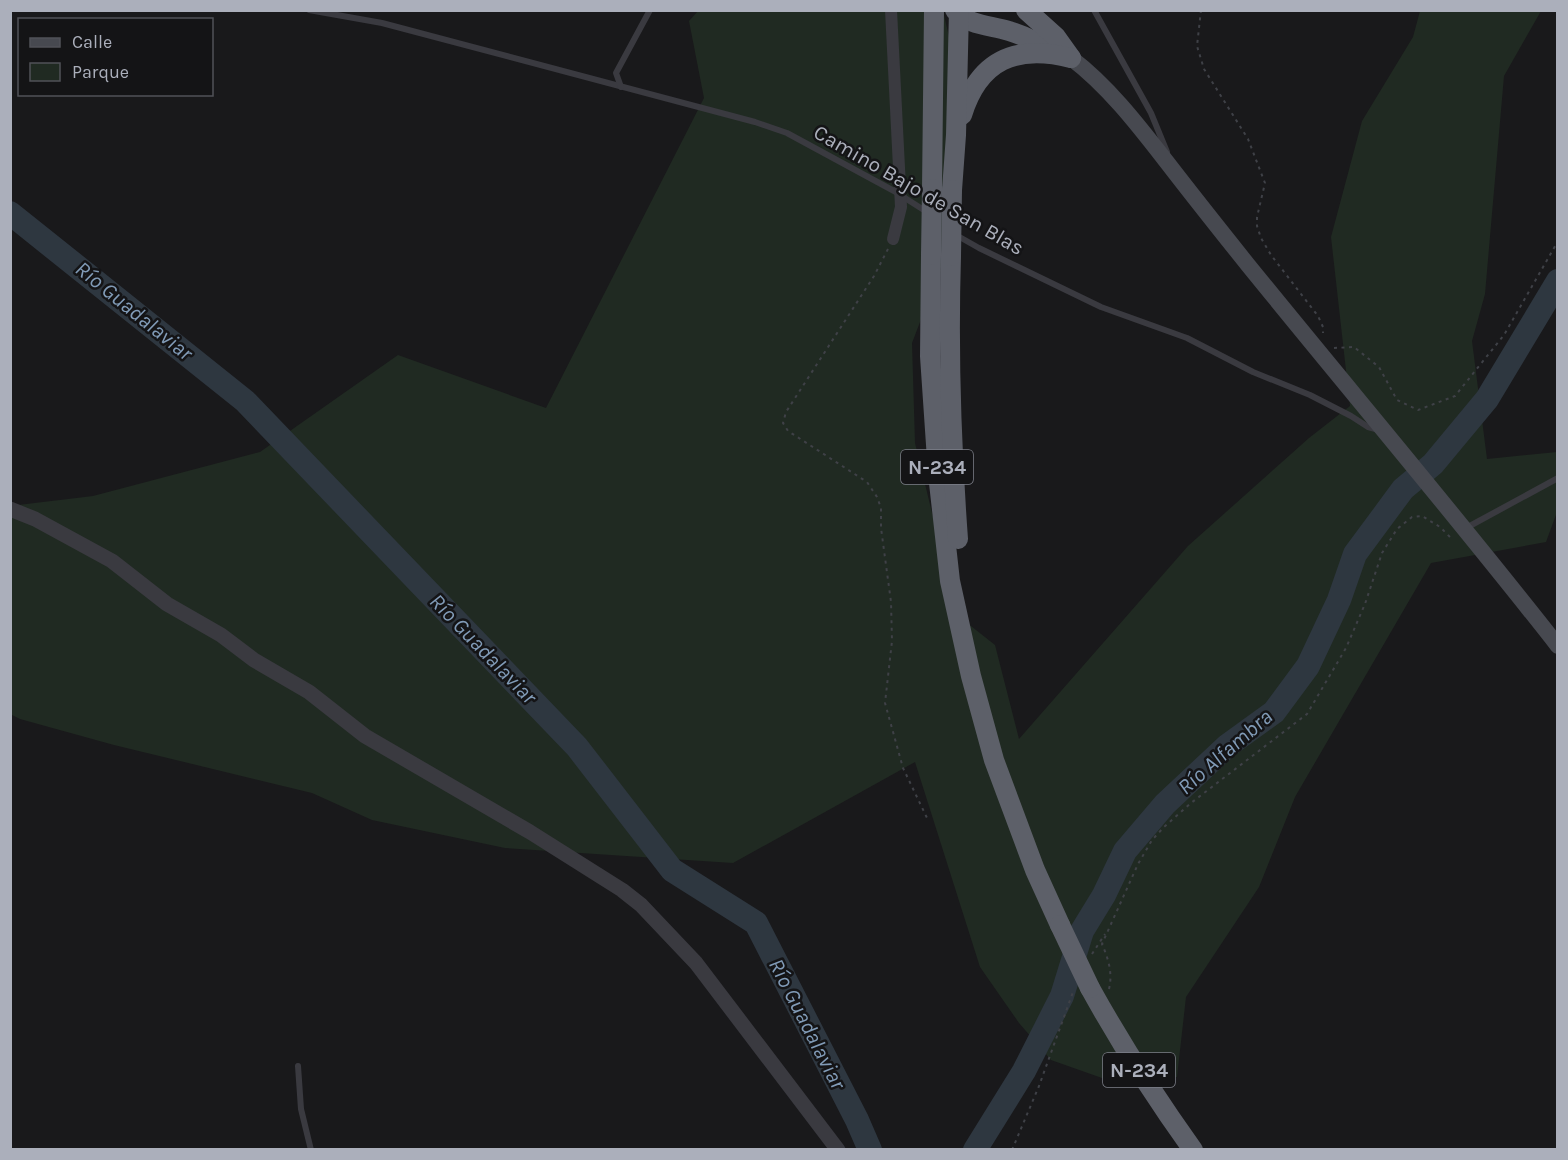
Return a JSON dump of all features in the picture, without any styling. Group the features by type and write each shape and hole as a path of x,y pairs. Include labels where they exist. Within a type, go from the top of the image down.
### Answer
{"highway":[{"name":"N-234","path":"934,10 932,189 941,256"},
{"path":"1026,10 1056,37 1064,56"},
{"name":"N-234","path":"958,12 956,135 952,190 941,256 930,356 938,474 950,580 971,676 994,760 1035,870 1088,991 1159,1102 1193,1149"},
{"path":"958,12 974,23 1007,30 1035,40 1064,56"},
{"path":"956,135 968,95 988,68 1017,54 1064,56"}],"main road":[{"path":"1064,56 1083,67 1112,95 1465,529 1557,646"}],"street":[{"path":"891,10 894,102 901,195 901,207 893,238"},
{"path":"10,509 35,519 112,561 167,604 221,635 254,660 309,692 365,736 530,832 622,890 641,905 696,963 838,1149"}],"lane":[{"name":"Camino Bajo de San Blas","path":"309,10 382,23 755,122 787,133 901,195 937,220"},
{"path":"621,87 616,73 650,10"},
{"path":"1094,10 1151,113 1175,172"},
{"name":"Camino Bajo de San Blas","path":"944,226 979,249 1101,308 1187,338 1252,372 1310,395 1368,427 1385,432"},
{"path":"1465,529 1557,478"},
{"path":"298,1066 301,1109 311,1149"}],"path":[{"path":"1201,10 1197,46 1204,69 1248,139 1265,183 1257,218 1261,238 1271,255 1318,316 1323,327 1318,349 1354,346 1379,367 1397,400 1418,410 1455,396 1504,335 1557,241"},
{"path":"893,238 874,276 786,412 783,423 788,431 867,482 877,497 891,602 892,641 885,704 903,768 928,820"},
{"path":"1012,1149 1088,991 1108,993 1111,984 1108,959 1102,944 1138,864 1152,840 1164,826 1191,803 1307,714 1346,648 1365,604 1382,552 1397,529 1412,517 1422,516 1440,527 1457,543 1479,548"},
{"path":"1091,956 1109,929"}],"green space":[{"path":"698,11 943,11 967,113 954,233 912,343 915,443 957,615 995,645 1019,739 1188,546 1309,438 1350,406 1331,237 1362,121 1413,37 1420,11 1541,11 1504,76 1485,294 1472,341 1487,459 1557,452 1557,512 1546,542 1431,563 1295,797 1259,887 1186,997 1177,1077 1119,1084 1051,1060 1019,1023 980,967 915,762 733,863 505,848 372,820 312,793 114,745 20,719 10,714 10,506 93,496 260,452 398,355 546,408 704,98 689,21"}],"waterway":[{"name":"Río Guadalaviar","path":"10,213 245,401 577,747 672,870 756,923 857,1120 870,1150"},
{"name":"Río Alfambra","path":"975,1150 1024,1071 1062,996 1082,931 1104,895 1125,851 1165,804 1227,746 1274,712 1308,666 1339,600 1355,554 1403,489 1433,464 1487,399 1558,281"}]}
